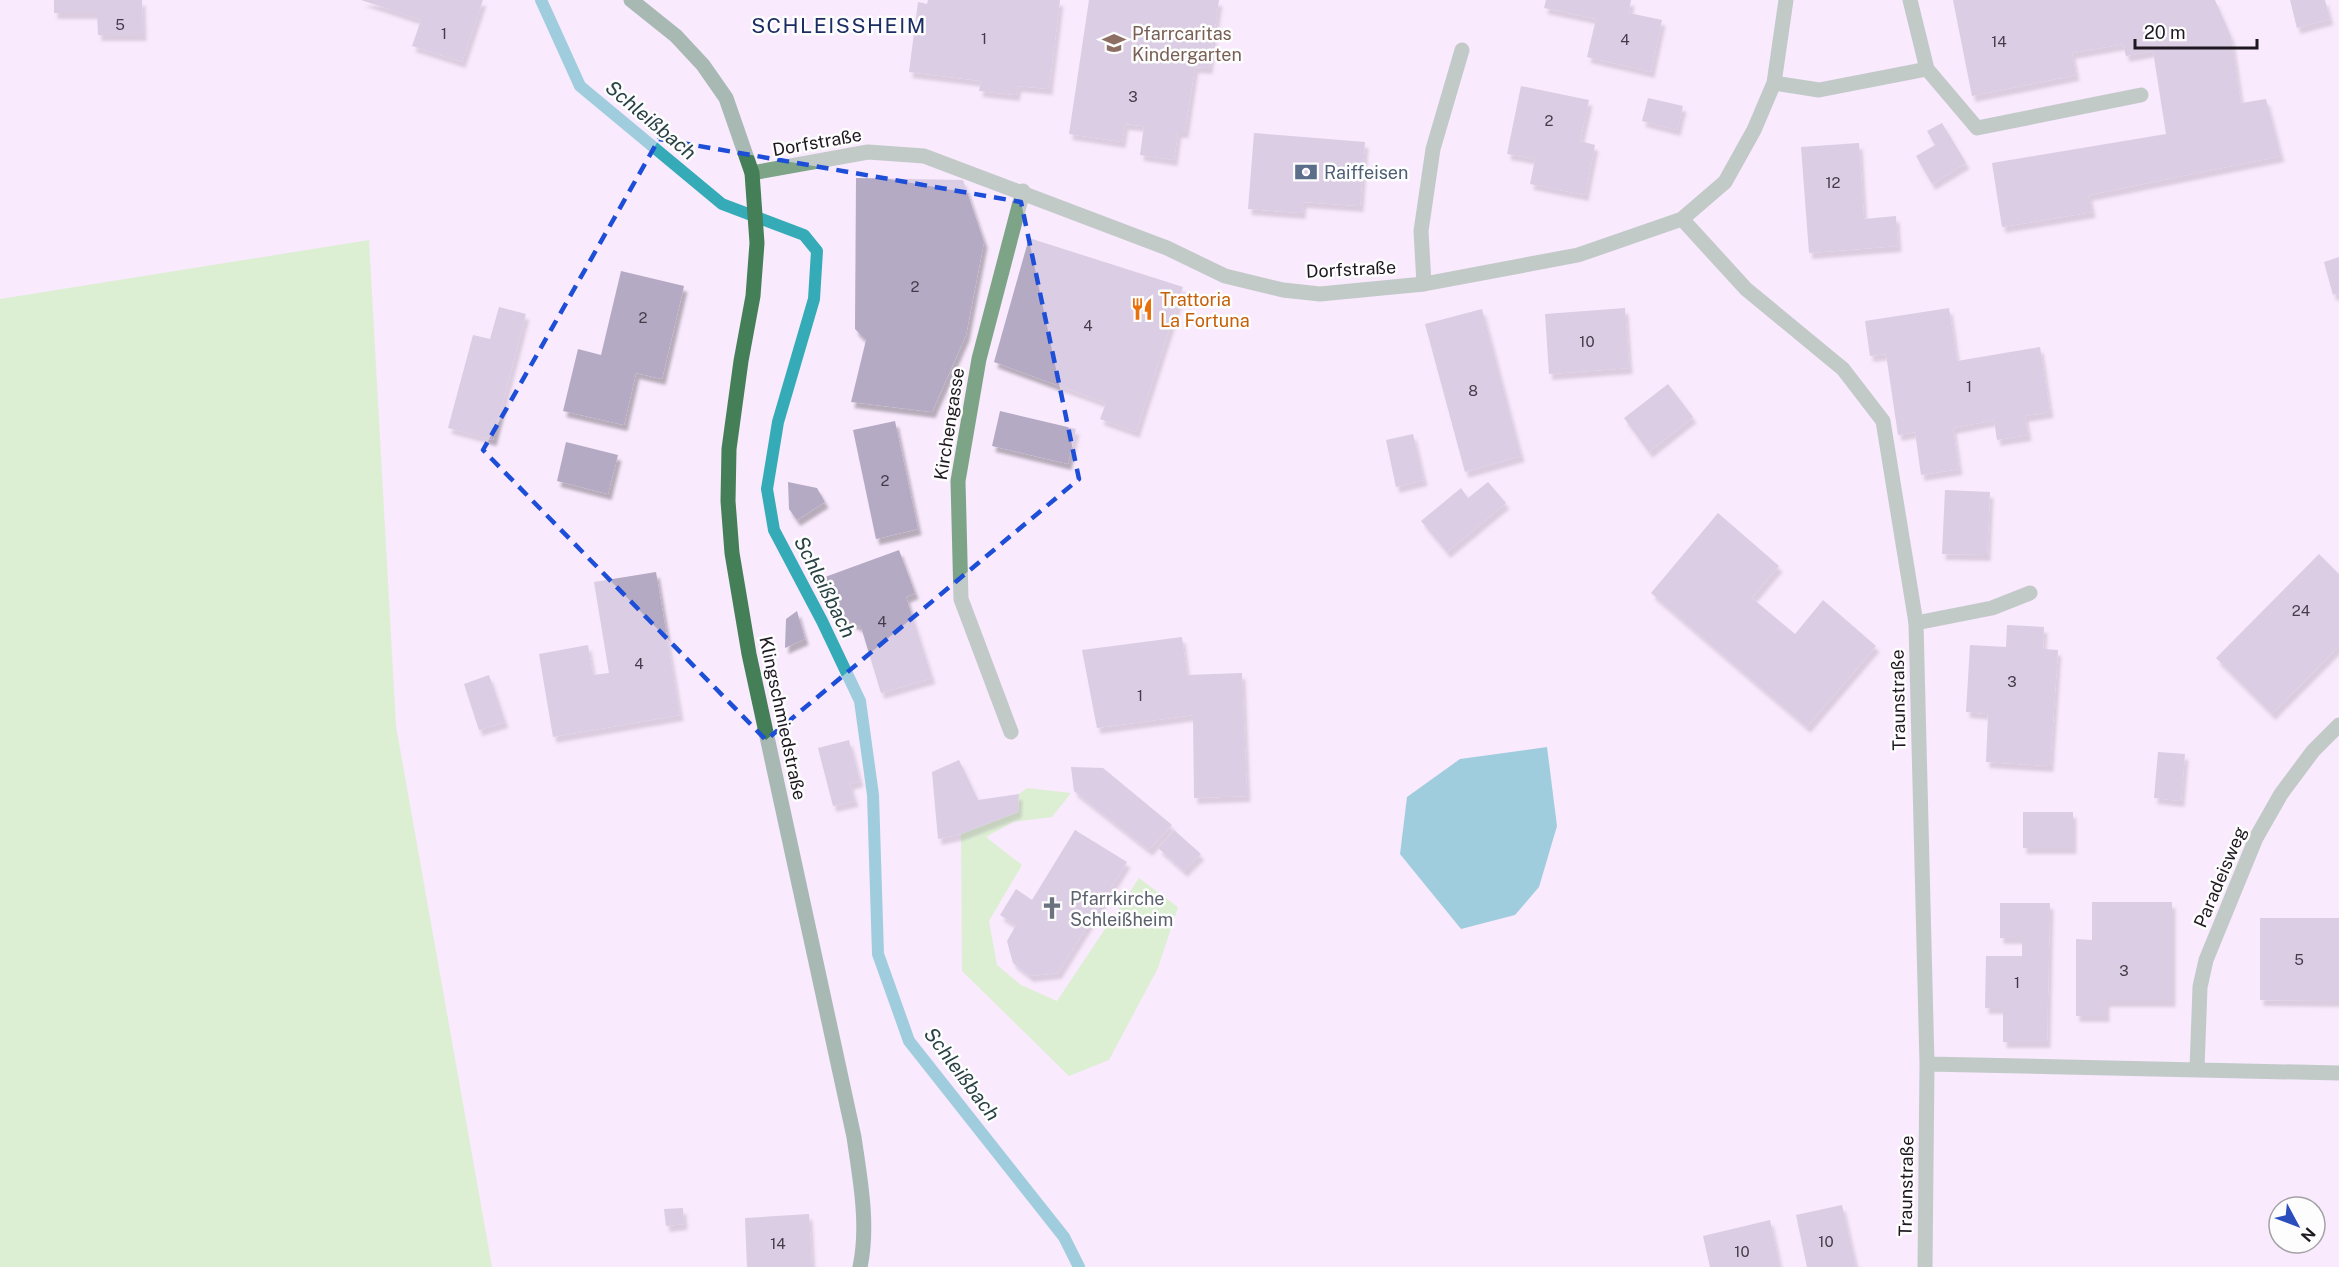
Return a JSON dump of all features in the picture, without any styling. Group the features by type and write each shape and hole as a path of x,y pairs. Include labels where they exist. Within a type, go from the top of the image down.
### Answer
{"main road":[{"name":"Klingschmiedstraße","path":"631,0 676,36 703,65 726,98 752,173 757,243 753,296 729,448 728,501 732,553 749,654 854,1137 862,1199 863,1254 860,1267"}],"street":[{"name":"Dorfstraße","path":"752,173 868,152 924,156 1023,191 1167,248 1225,276 1282,290 1320,294 1424,284 1578,255 1682,219 1725,182 1754,130 1774,83 1786,0"},
{"path":"1910,0 1927,69 1977,128 2141,95"},
{"path":"1424,284 1421,231 1433,149 1462,50"},
{"path":"1774,83 1819,90 1927,69"},
{"name":"Kirchengasse","path":"1011,732 962,600 958,481 979,359 1023,191"},
{"name":"Traunstraße","path":"1682,219 1746,289 1843,369 1883,421 1916,623 1927,1064 1924,1267"},
{"path":"1916,623 1992,608 2030,593"},
{"name":"Paradeisweg","path":"2197,1069 2200,987 2206,960 2256,838 2281,794 2313,751 2339,725"},
{"path":"1927,1064 2339,1073"}],"highlighted area":[{"path":"659,139 1021,202 1079,479 766,740 483,450"}],"green space":[{"path":"369,240 396,726 492,1267 0,1267 0,299"},
{"path":"1027,788 1071,793 1052,817 1013,822 986,837 1022,865 989,921 997,965 1021,985 1057,1001 1139,878 1178,907 1158,968 1109,1060 1069,1076 962,971 961,834 1018,812 1019,794"}],"water":[{"path":"1547,747 1557,826 1539,887 1515,915 1461,929 1400,854 1407,797 1460,759"}],"building":[{"path":"54,0 142,0 143,35 98,35 97,13 54,13"},
{"path":"361,0 483,0 462,62 412,46 421,20"},
{"path":"928,0 1060,0 1049,89 1018,86 1016,95 979,91 981,81 909,72 918,2 927,4"},
{"path":"1089,0 1219,0 1209,68 1195,67 1185,132 1178,132 1174,160 1140,155 1144,126 1125,124 1122,142 1069,134"},
{"path":"1546,0 1631,0 1629,13 1662,20 1651,72 1587,57 1596,19 1544,8"},
{"path":"1953,0 2215,0 2231,37 2241,103 2266,99 2281,156 2089,195 2092,212 2002,227 1992,163 2166,134 2153,51 2126,56 2123,44 2072,53 2076,75 1972,96"},
{"path":"2290,0 2325,0 2330,19 2297,28"},
{"path":"1521,86 1589,100 1580,141 1595,145 1585,195 1530,184 1535,159 1507,154"},
{"path":"1648,98 1683,106 1677,130 1642,121"},
{"path":"1942,123 1966,163 1932,184 1916,156 1935,145 1927,131"},
{"name":"Raiffeisen","path":"1254,133 1365,142 1360,206 1303,202 1302,213 1248,209"},
{"path":"1859,143 1864,219 1896,216 1898,246 1809,253 1801,147"},
{"path":"856,178 963,180 984,242 966,335 932,412 851,402 866,340 855,329"},
{"path":"1029,238 1183,287 1136,432 1100,419 1106,403 994,362"},
{"path":"2339,257 2339,293 2333,295 2324,262"},
{"path":"621,271 684,286 662,379 636,373 624,425 563,411 578,349 601,355"},
{"path":"499,307 526,314 493,440 448,428 473,335 490,339"},
{"path":"1625,308 1629,368 1549,374 1545,314"},
{"path":"1949,308 1957,361 2040,347 2050,412 2025,416 2028,435 1997,440 1994,420 1953,428 1959,469 1921,475 1915,432 1898,435 1886,354 1870,356 1865,321"},
{"path":"1482,309 1521,456 1465,472 1425,324"},
{"path":"1668,384 1693,417 1649,452 1624,418"},
{"path":"1000,411 1076,429 1068,464 992,446"},
{"path":"895,421 918,529 876,539 853,430"},
{"path":"1413,434 1424,480 1396,487 1386,440"},
{"path":"566,442 618,455 608,494 557,481"},
{"path":"788,482 817,488 825,502 797,520 789,509"},
{"path":"1488,482 1506,503 1447,552 1421,521 1461,488 1468,498"},
{"path":"1945,490 1990,492 1987,555 1942,554"},
{"path":"1718,513 1779,566 1752,598 1795,634 1823,600 1876,646 1807,727 1651,593"},
{"path":"899,550 915,593 906,597 932,678 881,693 861,627 838,615 825,577"},
{"path":"2319,554 2339,574 2339,646 2272,714 2216,658"},
{"path":"656,572 680,715 553,737 539,654 588,645 593,675 609,673 594,582"},
{"path":"797,611 805,639 785,648 786,619"},
{"path":"2007,625 2044,627 2043,649 2058,650 2050,766 1986,762 1988,714 1966,712 1970,645 2006,647"},
{"path":"1182,637 1187,675 1242,673 1247,796 1194,798 1193,715 1097,728 1082,650"},
{"path":"489,675 505,722 479,730 464,684"},
{"path":"849,740 860,781 850,784 855,801 833,806 818,748"},
{"path":"2158,752 2185,754 2181,801 2154,798"},
{"path":"959,760 978,800 1019,794 1018,812 961,834 938,839 932,772"},
{"path":"1071,767 1103,768 1172,825 1149,850 1074,791"},
{"path":"2023,812 2073,812 2073,848 2023,848"},
{"name":"Pfarrkirche Schleißheim","path":"1075,830 1127,862 1058,973 1030,976 1013,963 1007,941 1016,925 1000,915 1016,889 1032,900"},
{"path":"1174,830 1201,854 1184,871 1158,848"},
{"path":"2092,902 2172,902 2172,1001 2106,1001 2106,1016 2076,1016 2076,939 2092,940"},
{"path":"2000,903 2050,903 2047,1042 2003,1042 2003,1008 1985,1008 1986,956 2022,956 2022,938 2000,938"},
{"path":"2260,918 2339,918 2339,1001 2260,1000"},
{"path":"1842,1205 1856,1267 1807,1267 1796,1215"},
{"path":"683,1208 684,1224 666,1226 664,1209"},
{"path":"809,1214 812,1267 747,1267 745,1218"},
{"path":"1770,1220 1780,1267 1710,1267 1703,1236"}],"waterway":[{"name":"Schleißbach","path":"541,0 580,86 722,204 804,235 817,251 814,299 778,422 767,489 774,530 822,621 860,701 873,795 878,954 909,1041 1064,1237 1079,1267"}],"place":[{"name":"Pfarrcaritas Kindergarten","path":"1114,43"},
{"name":"Raiffeisen","path":"1306,172"},
{"name":"Trattoria La Fortuna","path":"1142,309"},
{"name":"Pfarrkirche Schleißheim","path":"1052,908"}],"district":[{"name":"SCHLEISSHEIM","path":"839,25"}]}
